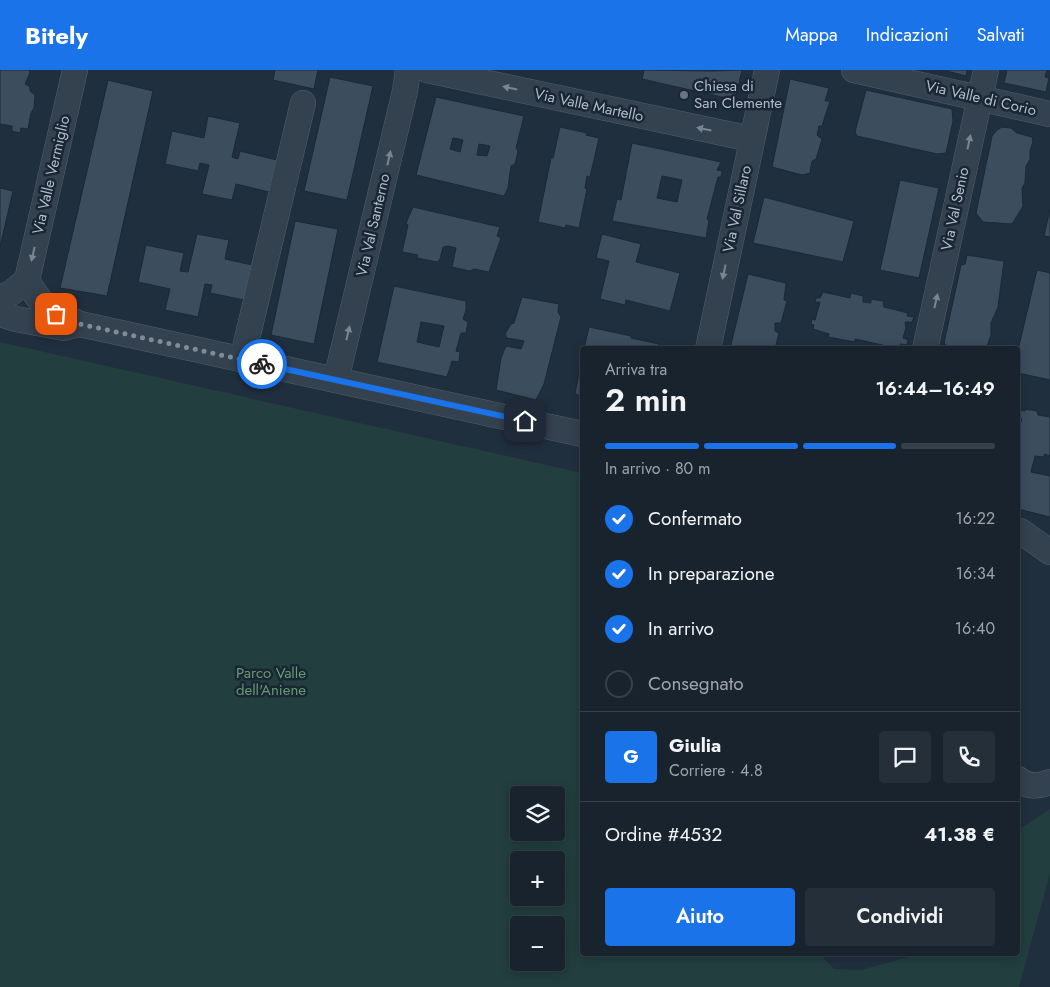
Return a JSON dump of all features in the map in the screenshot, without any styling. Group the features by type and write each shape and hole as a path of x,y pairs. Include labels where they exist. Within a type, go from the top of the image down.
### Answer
{"street":[{"name":"Via Valle Vermiglio","path":"27,280 75,70"},
{"name":"Via Val Santerno","path":"336,380 403,101 408,70"},
{"name":"Via Valle Martello","path":"427,70 751,139"},
{"name":"Via Val Sillaro","path":"709,346 767,70"},
{"name":"Via Valle di Corio","path":"854,70 1050,114"},
{"name":"Via Val Senio","path":"926,346 986,70"},
{"path":"242,360 303,103"},
{"path":"0,298 27,280 45,306 56,314 80,324 580,434"},
{"path":"0,314 64,328 80,324"},
{"path":"1020,531 1050,536"},
{"path":"1020,532 1050,552"},
{"path":"1020,779 1034,786 1050,782"}],"green space":[{"name":"Parco Valle dell'Aniene","path":"0,342 580,473 580,956 822,956 834,969 861,970 913,956 1020,956 1020,829 1050,809 1050,873 1019,987 0,987"}],"building":[{"path":"0,70 29,70 30,73 25,84 30,87 30,91 35,95 34,108 31,113 28,129 21,128 20,133 12,131 12,126 0,124"},
{"path":"275,70 318,70 314,89 273,80"},
{"path":"644,70 742,70 735,100 642,79"},
{"path":"943,70 967,70 966,76"},
{"path":"1007,70 1047,70 1045,77 1049,78 1046,92 1004,83"},
{"path":"330,77 373,86 347,200 304,191"},
{"path":"790,79 829,88 825,101 830,101 817,135 822,139 816,159 812,161 810,173 802,175 772,167"},
{"path":"108,80 153,91 107,296 60,288"},
{"path":"866,90 952,109 953,121 946,153 937,154 857,136 855,132"},
{"path":"436,97 524,116 516,148 518,151 515,164 511,166 508,188 504,196 416,175","holes":["453,138 463,140 460,152 450,149","479,144 490,146 487,156 477,155"]},
{"path":"208,116 240,123 232,157 238,159 240,151 277,160 269,192 236,184 232,200 202,194 209,165 200,163 198,171 165,164 172,131 204,138"},
{"path":"560,127 587,133 586,135 599,138 590,177 587,176 585,188 587,189 579,228 566,225 565,228 538,222 551,158 553,158"},
{"path":"1002,127 1011,128 1017,133 1032,137 1033,142 1030,159 1026,166 1025,183 1022,188 1023,206 1011,224 983,222 976,213 992,136"},
{"path":"632,143 721,162 717,170 722,171 721,177 718,177 707,219 709,220 706,238 612,221 617,199 621,200","holes":["662,176 682,180 677,202 657,198"]},
{"path":"900,180 939,188 919,278 880,270"},
{"path":"0,188 13,191 0,247"},
{"path":"764,197 854,221 843,262 753,243"},
{"path":"413,207 500,227 497,236 501,238 489,272 474,269 470,271 452,267 456,248 448,246 443,247 440,259 437,262 417,258 418,255 402,252 408,225 406,223"},
{"path":"1050,209 1050,237 1044,236"},
{"path":"295,221 338,229 314,344 271,335"},
{"path":"197,234 229,240 225,259 257,266 249,301 210,293 212,285 205,284 198,317 165,310 170,289 138,282 146,245 184,253 180,271 188,272"},
{"path":"602,234 641,244 636,262 680,273 670,311 626,300 625,305 600,299 609,261 596,258"},
{"path":"967,255 1004,261 998,307 991,323 991,335 987,346 947,346 944,343 961,265 965,264"},
{"path":"1037,270 1050,273 1050,380 1020,373 1019,346"},
{"path":"748,274 786,283 784,300 787,301 781,323 775,323 775,331 779,333 776,346 731,346"},
{"path":"394,286 466,301 463,319 468,322 466,333 461,333 456,351 460,352 459,362 452,361 447,377 377,362","holes":["421,322 444,326 439,347 417,342"]},
{"path":"823,292 850,298 851,293 863,296 863,302 871,303 871,299 883,301 884,307 908,313 907,316 914,317 912,322 905,322 906,328 903,338 908,340 907,345 887,346 855,339 855,342 828,337 829,334 813,329 812,319 815,320 820,302 815,302 816,298 820,298"},
{"path":"522,297 559,304 558,312 561,317 544,384 536,400 496,390 501,358 506,346 521,349 524,341 507,338 505,334 511,324 514,323"},
{"path":"589,327 659,344 659,346 585,346"},
{"path":"580,368 580,395 575,394"},
{"path":"1025,409 1037,411 1038,415 1050,417 1050,456 1044,454 1044,457 1035,456 1031,472 1050,476 1050,517 1020,510 1020,424 1022,419 1020,418 1020,410 1025,411"}],"way so far":[{"path":"56,314 80,324 262,364"}],"place":[{"name":"Chiesa di San Clemente","path":"684,95"}],"route":[{"path":"262,364 525,421"}]}
